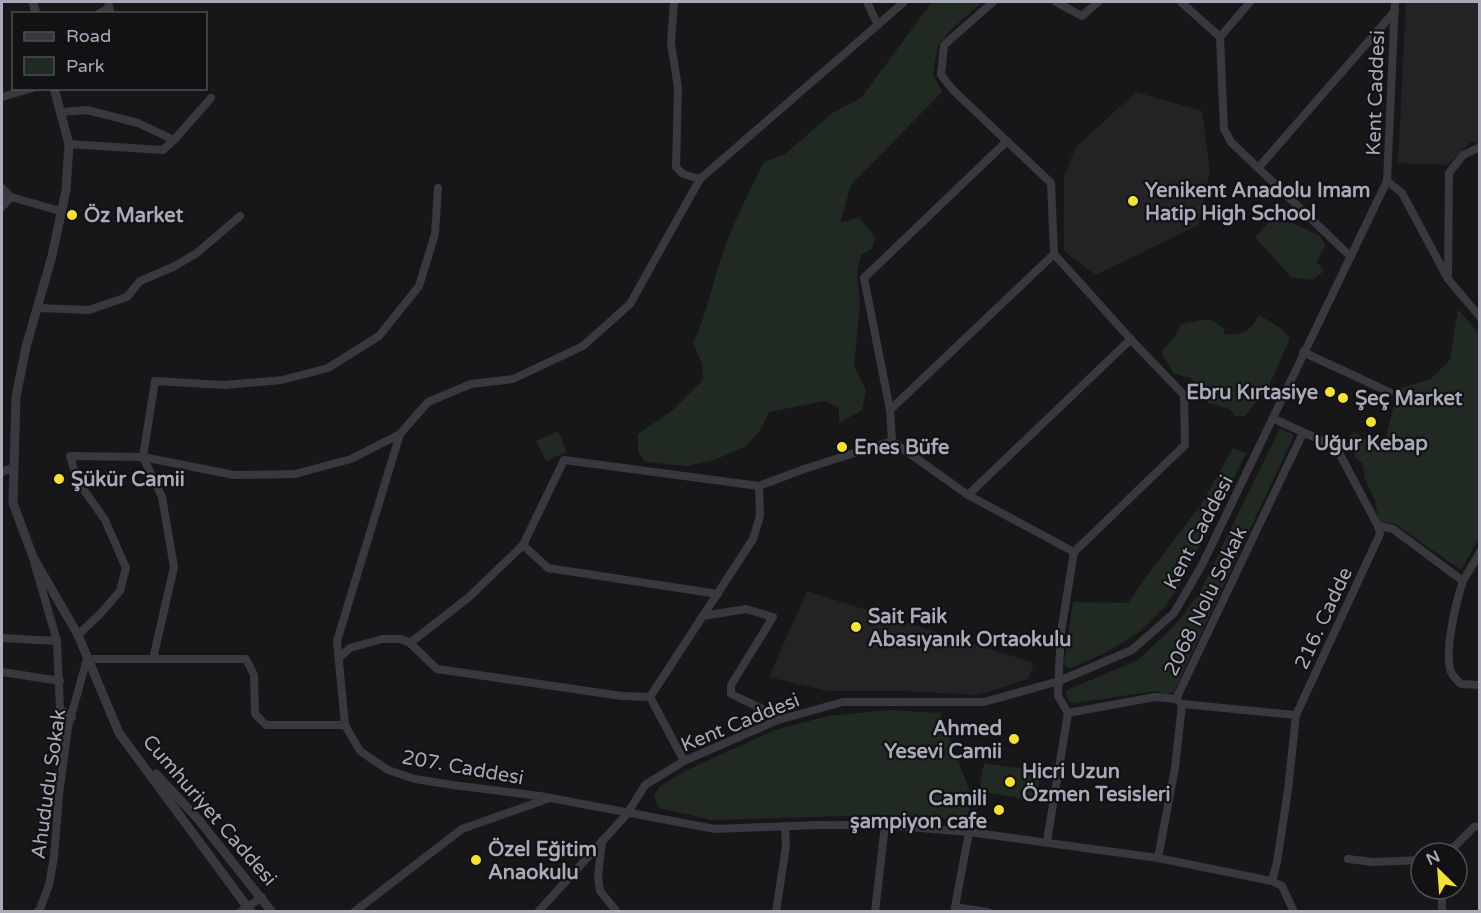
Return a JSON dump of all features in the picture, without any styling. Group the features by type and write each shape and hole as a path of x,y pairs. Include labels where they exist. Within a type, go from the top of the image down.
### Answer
{"street":[{"path":"674,2 671,43 678,88 676,167 683,174 700,178"},
{"path":"867,2 878,25"},
{"path":"78,635 101,614 120,591 126,568 105,520 77,480 70,456 143,457 234,475 295,474 351,459 400,434 428,402 471,384 513,379 583,346 630,304 700,178 904,2"},
{"path":"993,2 944,45 941,75 1051,183 1054,254 1185,395 1185,445 1074,552 1061,632 1058,696 1068,713 1047,841"},
{"path":"1056,2 1083,16 1098,2"},
{"path":"1181,2 1220,37"},
{"path":"1250,2 1220,37 1224,129 1231,142 1352,257"},
{"name":"Kent Caddesi","path":"538,912 627,814 645,785 684,761 778,720 843,702 984,702 1059,681 1132,650 1174,613 1203,565 1303,352 1352,257 1387,181 1395,2"},
{"path":"1259,167 1395,11"},
{"path":"2,97 26,90"},
{"name":"Cumhuriyet Caddesi","path":"55,90 69,144 66,190 52,256 26,347 16,397 13,503 33,557 78,635 119,733 233,884 246,910"},
{"path":"69,144 164,150 211,98"},
{"path":"61,112 87,110 138,123 174,140"},
{"path":"892,441 890,410 864,278 1006,141"},
{"path":"1448,279 1449,173 1463,156 1479,147"},
{"path":"1387,181 1402,193 1448,279 1479,316"},
{"path":"2,188 11,197"},
{"path":"153,659 174,567 162,497 143,457 155,381 224,385 282,380 328,368 379,336 419,286 435,234 438,188"},
{"path":"2,198 11,197 60,211"},
{"path":"2,207 11,197"},
{"path":"38,308 89,310 127,297 140,281 173,267 197,253 240,216"},
{"path":"890,410 1054,254"},
{"path":"968,495 1131,339"},
{"path":"1303,352 1389,392"},
{"path":"1274,418 1336,447 1378,526 1393,529 1463,581"},
{"name":"2068 Nolu Sokak","path":"1158,858 1175,768 1179,702 1303,433"},
{"name":"207. Caddesi","path":"400,434 337,641 340,657 339,681 345,725 360,751 388,770 415,779 550,798 715,829 885,825 969,832 1158,858 1272,881"},
{"path":"892,441 968,495 1074,552"},
{"path":"410,643 468,598 523,545 564,460 759,486 892,441"},
{"path":"2,472 14,467"},
{"path":"650,697 753,539 760,516 759,486"},
{"name":"216. Cadde","path":"1272,881 1278,862 1296,715 1380,534 1378,526"},
{"path":"523,545 548,568 718,594"},
{"path":"1479,552 1463,581 1457,598 1449,651 1450,671 1461,684 1479,685"},
{"path":"33,557 57,640 60,709 72,717"},
{"path":"703,615 746,609 773,617 731,685 731,694 767,711 778,720"},
{"path":"2,638 57,640"},
{"path":"340,657 350,648 382,639 401,639 410,643 437,669 622,696 650,697"},
{"path":"87,659 246,658 254,675 255,714 266,725 345,725"},
{"name":"Ahududu Sokak","path":"37,912 49,885 68,727 87,659"},
{"path":"2,672 60,681"},
{"path":"650,697 684,761"},
{"path":"1068,713 1155,697 1179,702 1296,715"},
{"name":"Cumhuriyet Caddesi","path":"119,733 198,819 272,912"},
{"path":"354,912 462,829 550,798"},
{"path":"875,912 885,825"},
{"path":"776,912 786,846 785,826"},
{"path":"1461,841 1474,827 1479,826"},
{"path":"969,832 955,909 988,912"},
{"path":"602,840 598,876 600,891 617,912"},
{"path":"1348,859 1373,862 1409,860"},
{"path":"1272,881 1282,886 1293,912"},
{"path":"246,910 262,897"}],"shaded area":[{"path":"1406,2 1479,2 1479,142 1471,142 1447,165 1398,163"},
{"name":"Yenikent Anadolu Imam Hatip High School","path":"1136,92 1202,111 1210,171 1198,225 1096,275 1064,251 1064,177 1075,148"},
{"name":"Sait Faik Abasıyanık Ortaokulu","path":"807,591 1034,663 1028,679 978,695 901,691 827,691 769,677"}],"green space":[{"path":"932,2 978,2 980,4 938,45 933,74 942,92 851,185 840,223 859,217 875,237 872,249 861,255 857,273 860,305 854,366 866,390 862,410 839,423 839,408 825,401 769,412 760,431 745,447 714,460 687,466 645,462 638,452 638,434 673,410 703,380 702,364 693,343 702,322 726,243 764,162 785,154 832,113 861,98"},
{"path":"1269,222 1292,223 1320,236 1325,245 1317,262 1324,271 1312,280 1291,277 1255,237"},
{"path":"1458,309 1480,335 1479,538 1461,570 1395,524 1379,522 1375,500 1366,482 1362,463 1355,457 1350,435 1355,432 1368,441 1386,437 1398,389 1431,379 1450,360"},
{"path":"1259,315 1282,329 1290,338 1270,384 1245,416 1235,416 1230,409 1208,403 1191,378 1174,374 1161,352 1176,335 1181,324 1209,319 1223,328 1225,334 1236,334 1250,328"},
{"path":"1280,428 1294,435 1174,692 1164,694 1155,691 1075,703 1069,701 1065,691 1138,660 1176,624 1199,594"},
{"path":"558,431 567,452 546,461 536,441"},
{"path":"1233,448 1246,453 1181,583 1163,609 1138,633 1105,653 1071,668 1066,667 1064,662 1073,602 1128,603 1200,506"},
{"path":"889,710 940,713 972,797 967,820 884,815 712,820 659,808 654,796 660,786 687,770 775,730 828,716"},
{"name":"Hicri Uzun Özmen Tesisleri","path":"984,763 1041,772 1036,801 979,791"}],"place":[{"name":"Yenikent Anadolu Imam Hatip High School","path":"1133,201"},
{"name":"Öz Market","path":"72,215"},
{"name":"Ebru Kırtasiye","path":"1330,392"},
{"name":"Şeç Market","path":"1343,398"},
{"name":"Uğur Kebap","path":"1371,422"},
{"name":"Enes Büfe","path":"842,447"},
{"name":"Şükür Camii","path":"59,479"},
{"name":"Sait Faik Abasıyanık Ortaokulu","path":"856,627"},
{"name":"Ahmed Yesevi Camii","path":"1014,739"},
{"name":"Hicri Uzun Özmen Tesisleri","path":"1010,782"},
{"name":"Camili şampiyon cafe","path":"999,810"},
{"name":"Özel Eğitim Anaokulu","path":"476,860"}]}
